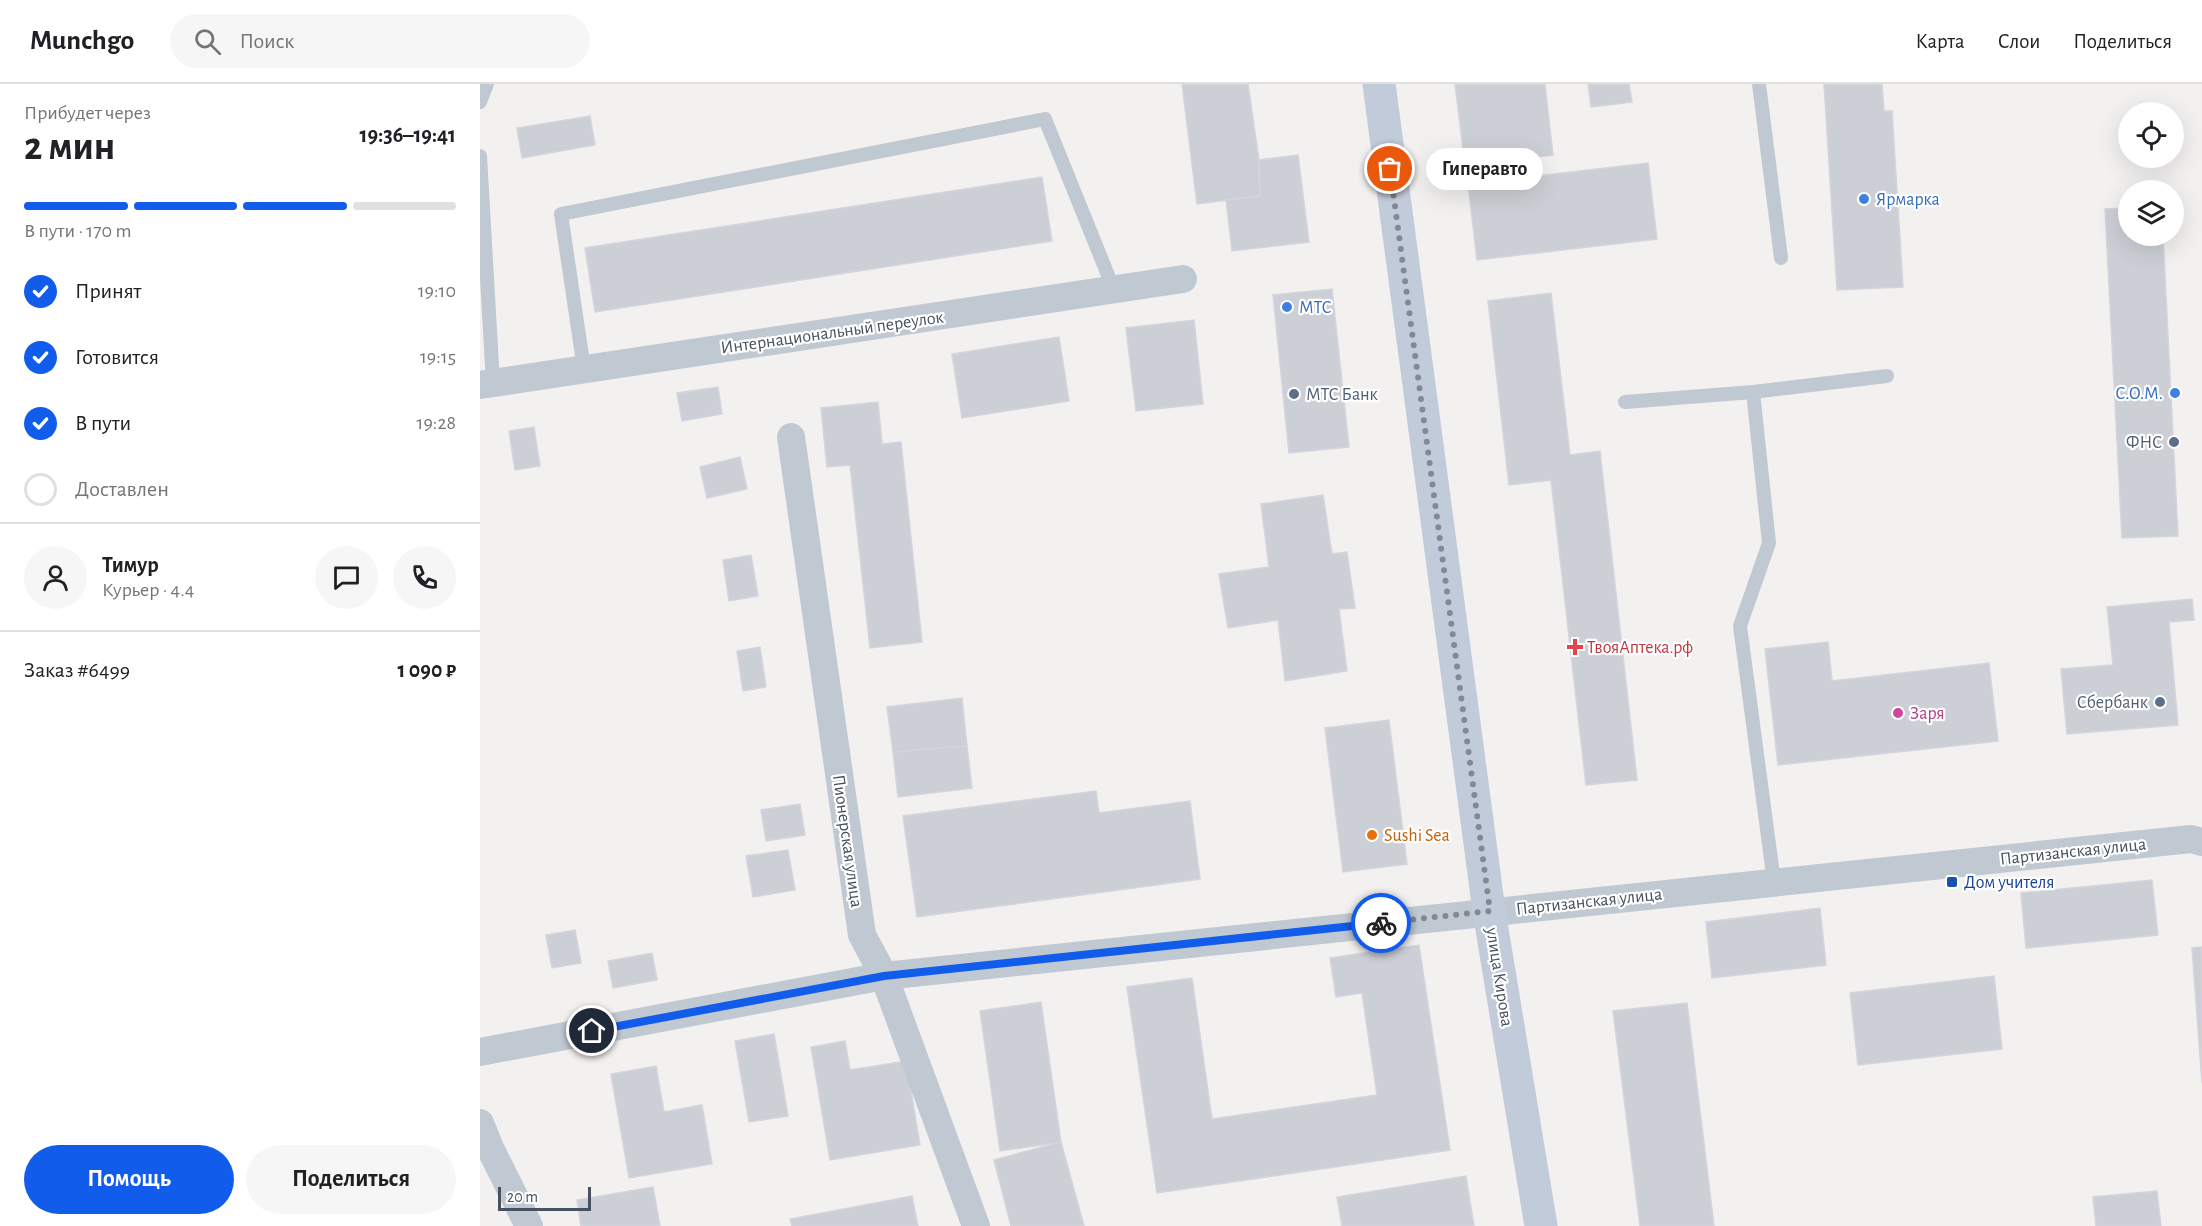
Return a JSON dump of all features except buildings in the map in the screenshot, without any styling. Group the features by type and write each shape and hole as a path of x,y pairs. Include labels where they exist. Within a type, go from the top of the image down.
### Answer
{"main road":[{"name":"улица Кирова","path":"1379,84 1490,911 1541,1226"}],"street":[{"name":"Интернациональный переулок","path":"486,384 1183,279"},
{"name":"Пионерская улица","path":"790,437 862,935 884,976 976,1226"},
{"name":"Партизанская улица","path":"480,1052 884,976 2191,839 2202,842"},
{"path":"480,1123 529,1226"}],"lane":[{"path":"480,102 487,84"},
{"path":"1759,84 1781,258"},
{"path":"584,369 561,214 1045,119 1114,290"},
{"path":"480,156 486,384"},
{"path":"1624,402 1753,392 1887,376"},
{"path":"1753,392 1769,543 1740,626 1774,882"}],"way so far":[{"path":"1381,923 1490,911 1390,169"}],"place":[{"name":"Гиперавто","path":"1390,169"},
{"name":"Ярмарка","path":"1864,199"},
{"name":"МТС","path":"1287,307"},
{"name":"С.О.М.","path":"2175,393"},
{"name":"МТС Банк","path":"1294,394"},
{"name":"ФНС","path":"2174,442"},
{"name":"ТвояАптека.рф","path":"1575,647"},
{"name":"Сбербанк","path":"2160,702"},
{"name":"Заря","path":"1898,713"},
{"name":"Sushi Sea","path":"1372,835"},
{"name":"Дом учителя","path":"1952,882"}],"route":[{"path":"592,1031 884,976 1381,923"}]}
